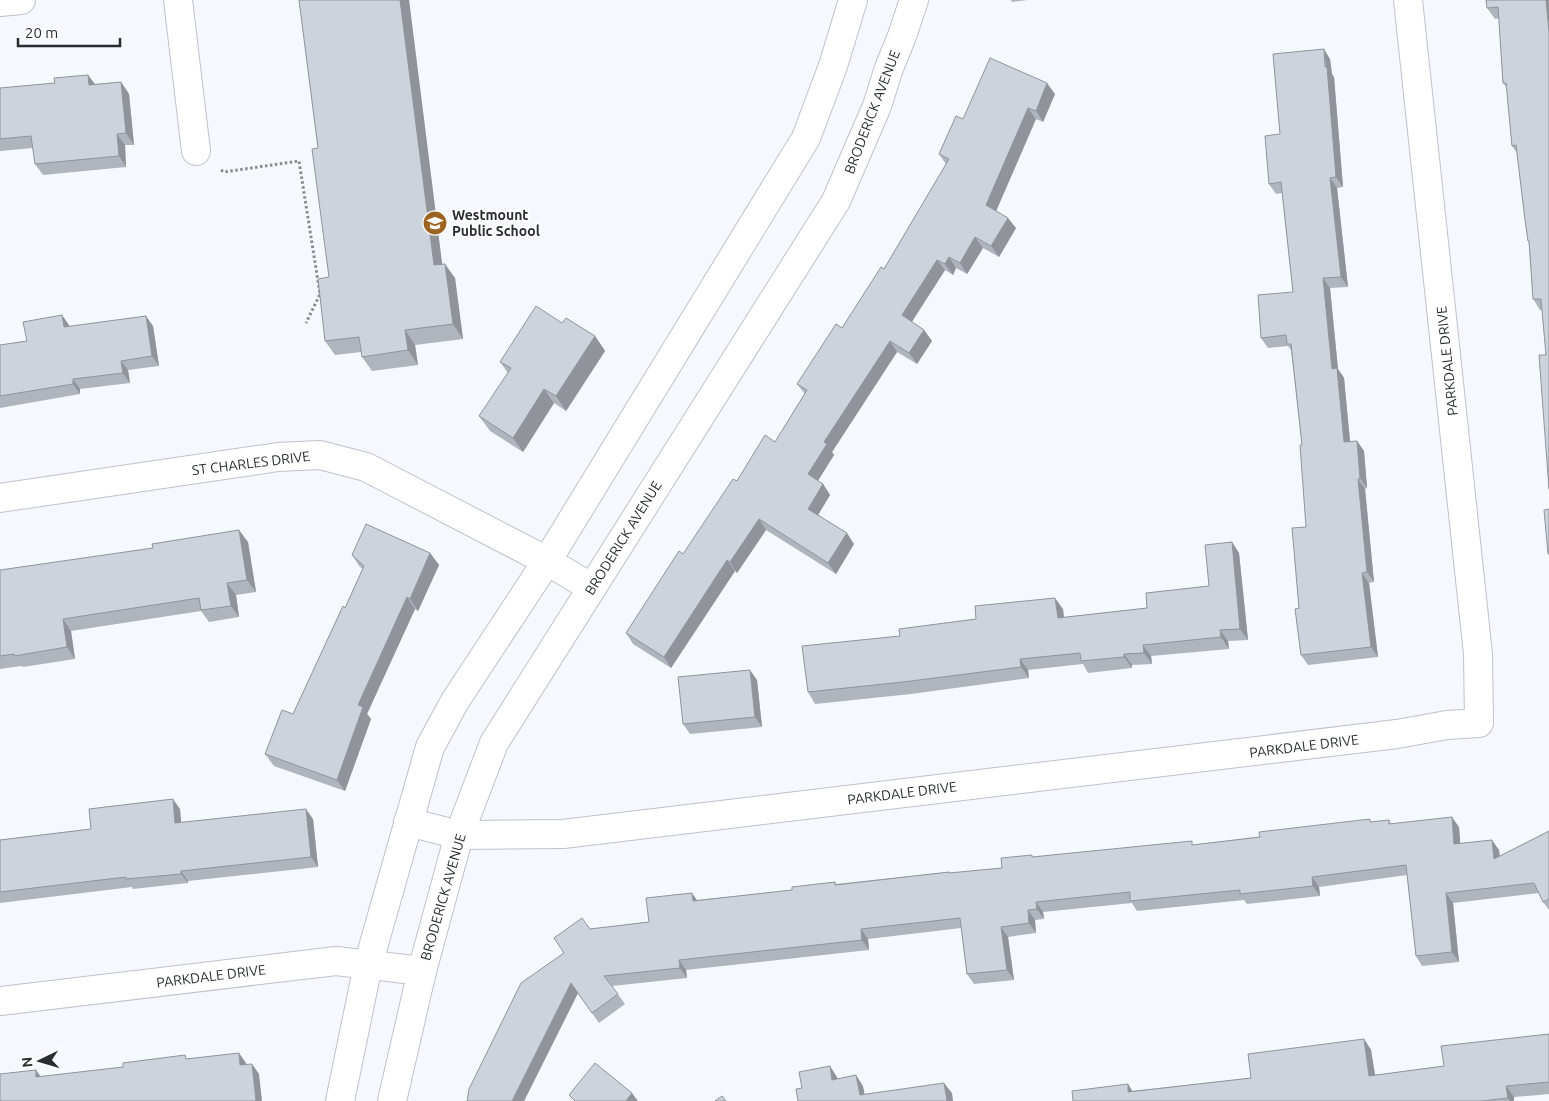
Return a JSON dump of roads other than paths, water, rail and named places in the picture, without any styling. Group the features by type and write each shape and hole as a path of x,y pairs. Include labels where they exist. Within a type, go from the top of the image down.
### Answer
{"street":[{"path":"0,2 21,0"},
{"path":"178,0 196,151"},
{"path":"340,1101 368,965 430,747 455,701 548,561 806,138 833,66 854,0"},
{"name":"BRODERICK AVENUE","path":"392,1101 422,971 459,835 494,743 836,201 878,106 888,68 902,36 914,0"},
{"name":"PARKDALE DRIVE","path":"408,822 459,835 563,834 1387,736 1447,725 1479,723 1478,654 1408,0"},
{"name":"ST CHARLES DRIVE","path":"0,498 278,457 320,455 366,467 548,561 592,588"},
{"name":"PARKDALE DRIVE","path":"0,1000 336,961 422,971"}],"place":[{"name":"Westmount Public School","path":"435,223"}]}
